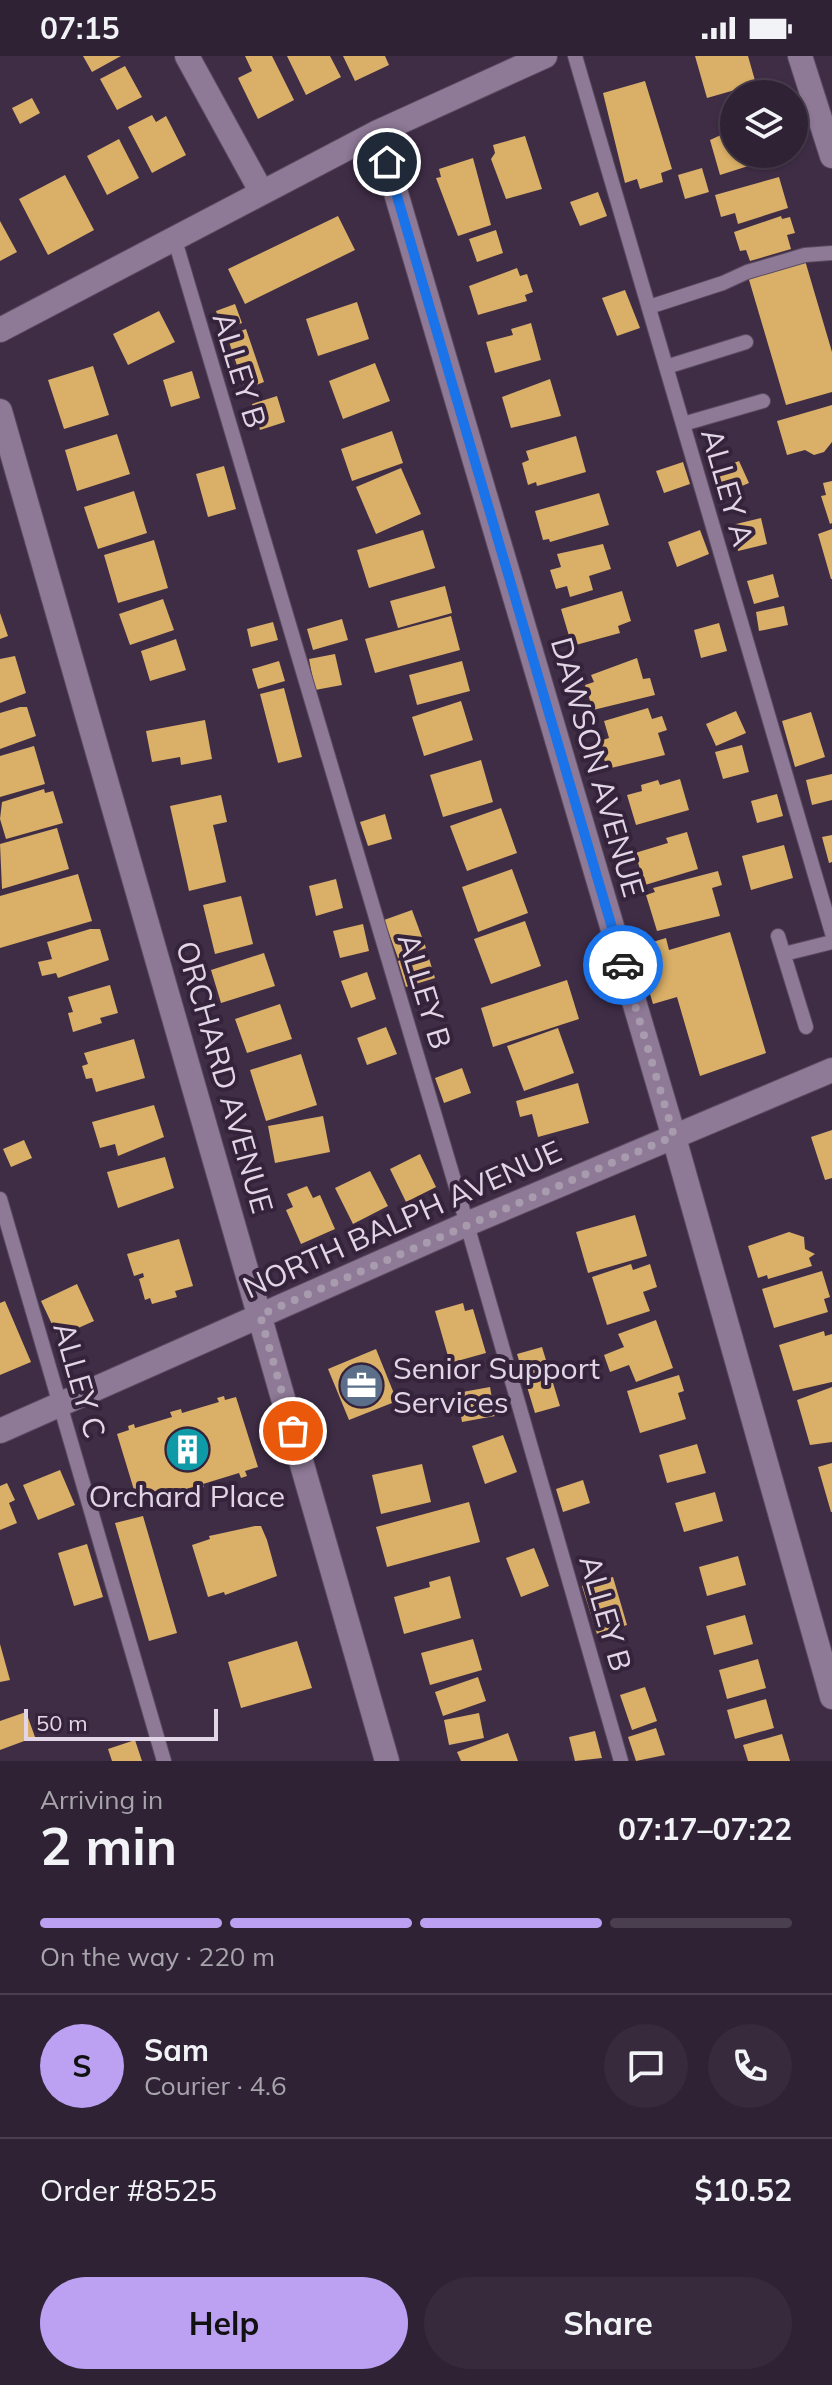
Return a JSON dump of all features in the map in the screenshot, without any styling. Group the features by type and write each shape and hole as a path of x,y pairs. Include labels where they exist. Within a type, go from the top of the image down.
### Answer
{"street":[{"path":"187,56 261,191"},
{"path":"0,330 505,64 545,56"},
{"path":"800,56 832,156"},
{"name":"DAWSON AVENUE","path":"378,132 674,1136 832,1697"},
{"name":"ORCHARD AVENUE","path":"0,411 387,1761"},
{"name":"NORTH BALPH AVENUE","path":"0,1431 467,1224 832,1070"}],"lane":[{"name":"ALLEY A","path":"575,56 832,933"},
{"name":"ALLEY B","path":"174,237 467,1224 621,1761"},
{"path":"649,307 747,272 805,255 832,253"},
{"path":"666,367 746,342"},
{"path":"683,424 763,401"},
{"path":"778,936 806,1027"},
{"path":"784,954 832,942"},
{"name":"ALLEY C","path":"0,1199 164,1761"}],"building":[{"path":"83,56 121,56 92,72"},
{"path":"245,56 272,56 294,100 258,119 238,78 252,71"},
{"path":"287,56 330,56 341,77 306,95"},
{"path":"343,56 385,56 389,65 355,81"},
{"path":"695,56 748,56 755,80 720,80 720,94 707,98"},
{"path":"125,66 142,97 117,110 100,79"},
{"path":"645,81 672,169 661,173 663,182 640,189 637,179 625,183 603,93"},
{"path":"32,98 40,113 20,124 12,108"},
{"path":"152,115 156,122 166,116 186,155 152,173 128,127"},
{"path":"720,135 720,168 742,168 720,175 710,140"},
{"path":"525,136 542,189 506,199 491,159 495,153 493,145"},
{"path":"119,139 139,178 107,195 87,156"},
{"path":"473,158 491,225 458,236 436,178 441,177 439,169"},
{"path":"702,168 709,192 685,199 678,175"},
{"path":"65,175 94,230 48,255 19,199"},
{"path":"779,177 788,208 738,224 735,213 721,217 715,195"},
{"path":"598,192 607,216 580,226 570,202"},
{"path":"338,216 355,250 245,304 228,269"},
{"path":"781,216 782,219 790,217 795,233 787,235 791,249 750,261 746,250 740,251 734,232"},
{"path":"0,221 17,252 0,261"},
{"path":"496,230 503,253 477,262 469,239"},
{"path":"804,257 832,352 832,392 786,405 747,273"},
{"path":"517,268 520,276 527,274 533,292 525,295 527,301 478,315 469,286"},
{"path":"625,290 640,328 617,336 602,298"},
{"path":"357,302 369,339 318,356 306,319"},
{"path":"235,304 242,323 222,330 216,311"},
{"path":"159,311 175,342 128,365 113,334"},
{"path":"531,323 541,360 495,373 486,342 513,335 511,329"},
{"path":"246,329 264,382 245,389 227,336"},
{"path":"375,363 390,401 343,419 329,381"},
{"path":"93,366 109,415 64,429 48,380"},
{"path":"192,371 200,398 171,407 163,380"},
{"path":"550,379 561,416 511,428 502,397"},
{"path":"277,396 285,422 260,430 252,404"},
{"path":"832,405 832,442 824,452 814,455 805,450 787,455 777,421"},
{"path":"392,431 403,463 352,481 341,449"},
{"path":"117,434 130,474 77,491 65,450"},
{"path":"576,436 586,472 537,486 536,482 528,485 522,463 529,460 526,451"},
{"path":"739,461 749,483 725,493 716,470"},
{"path":"683,462 690,484 664,493 656,471"},
{"path":"224,466 236,509 208,517 196,474"},
{"path":"401,468 421,514 376,534 356,487"},
{"path":"832,481 830,524 821,496 826,495 823,483"},
{"path":"134,491 147,533 98,549 84,507"},
{"path":"599,493 609,525 550,542 549,539 543,540 535,511"},
{"path":"761,518 767,544 738,551 732,525"},
{"path":"832,529 832,579 831,579 818,534"},
{"path":"423,530 435,568 369,588 357,550"},
{"path":"700,530 709,554 677,567 668,542"},
{"path":"154,540 168,588 118,603 104,555"},
{"path":"603,544 611,569 589,576 593,590 570,597 567,586 556,589 550,570 561,567 557,554"},
{"path":"773,574 779,597 754,604 747,581"},
{"path":"445,586 452,613 398,628 390,601"},
{"path":"622,591 631,621 618,626 620,633 572,646 561,609"},
{"path":"163,599 174,630 130,645 119,614"},
{"path":"784,606 788,625 759,631 756,612"},
{"path":"0,613 8,636 0,639"},
{"path":"451,616 460,650 375,673 365,639"},
{"path":"342,619 348,640 313,650 307,629"},
{"path":"273,622 278,640 251,647 247,629"},
{"path":"719,623 727,651 701,658 694,630"},
{"path":"176,639 186,670 150,681 141,651"},
{"path":"335,654 342,685 315,690 309,659"},
{"path":"15,656 26,693 0,703 0,659"},
{"path":"637,658 643,679 650,678 655,695 593,710 585,685 594,682 591,675"},
{"path":"279,661 285,681 258,689 252,669"},
{"path":"462,661 470,691 417,705 409,675"},
{"path":"284,688 302,757 278,763 260,694"},
{"path":"461,701 473,740 424,756 412,717"},
{"path":"27,707 36,736 0,749 0,713"},
{"path":"648,708 652,719 662,716 667,730 658,733 665,755 607,769 599,741 609,738 604,721"},
{"path":"736,711 746,733 716,746 706,724"},
{"path":"811,712 825,757 795,767 782,721"},
{"path":"205,720 212,759 181,765 180,757 152,762 146,731"},
{"path":"742,745 749,772 723,779 715,752"},
{"path":"34,746 45,784 0,797 0,756"},
{"path":"481,760 493,802 443,817 430,775"},
{"path":"832,774 832,800 812,805 806,780"},
{"path":"680,779 689,810 636,825 627,795 642,791 641,785 658,780 660,785"},
{"path":"44,789 45,793 53,791 63,823 6,839 0,819 2,802"},
{"path":"777,794 783,816 757,823 751,801"},
{"path":"221,795 227,822 213,825 226,882 189,891 170,806"},
{"path":"501,808 517,853 467,871 450,826"},
{"path":"385,814 392,839 368,846 360,822"},
{"path":"57,828 69,869 2,889 0,844"},
{"path":"687,832 698,869 645,885 635,853 668,843 666,838"},
{"path":"832,835 832,862 829,863 822,837"},
{"path":"784,845 793,878 751,890 742,856"},
{"path":"512,869 528,913 478,932 462,887"},
{"path":"718,871 722,885 712,888 720,916 657,931 646,895 655,892 653,888"},
{"path":"78,874 92,921 0,948 0,896"},
{"path":"336,879 343,908 316,916 309,886"},
{"path":"241,896 253,944 215,954 203,905"},
{"path":"412,910 426,948 398,958 384,920"},
{"path":"525,921 541,966 491,984 474,939"},
{"path":"363,924 369,951 340,958 333,931"},
{"path":"100,929 109,960 58,978 56,973 42,976 38,962 52,959 47,942"},
{"path":"730,932 766,1053 700,1076 677,997 653,1004 636,947 666,938 669,950"},
{"path":"427,952 435,978 406,987 398,961"},
{"path":"264,953 275,986 221,1003 211,970"},
{"path":"367,972 376,999 351,1008 341,981"},
{"path":"567,980 579,1019 493,1047 481,1008"},
{"path":"110,985 118,1013 100,1018 102,1023 73,1032 68,1013 73,1012 68,997"},
{"path":"280,1004 292,1039 247,1053 235,1019"},
{"path":"386,1027 397,1054 367,1065 357,1038"},
{"path":"558,1028 574,1073 524,1091 507,1046"},
{"path":"134,1039 145,1078 96,1092 92,1078 86,1079 82,1066 88,1064 84,1053"},
{"path":"301,1054 317,1105 266,1121 250,1070"},
{"path":"462,1068 471,1093 444,1103 435,1078"},
{"path":"578,1083 589,1123 538,1137 532,1114 520,1117 516,1101"},
{"path":"154,1105 164,1137 118,1156 115,1144 100,1148 92,1122"},
{"path":"323,1116 330,1152 275,1163 268,1126"},
{"path":"832,1130 832,1178 825,1180 811,1137"},
{"path":"24,1140 32,1158 11,1167 3,1149"},
{"path":"420,1154 436,1187 406,1202 390,1169"},
{"path":"165,1157 174,1188 118,1208 107,1172"},
{"path":"370,1171 388,1206 353,1224 335,1188"},
{"path":"307,1186 313,1198 320,1195 335,1229 301,1244 286,1210 293,1207 287,1194"},
{"path":"635,1215 647,1256 588,1273 576,1232"},
{"path":"789,1232 804,1237 805,1249 815,1254 809,1258 812,1266 768,1279 767,1275 758,1278 748,1246"},
{"path":"179,1239 193,1286 175,1291 177,1297 152,1304 150,1298 145,1300 139,1279 144,1277 143,1273 134,1276 127,1254"},
{"path":"631,1264 633,1270 650,1264 657,1287 643,1292 650,1311 607,1325 592,1277"},
{"path":"822,1271 830,1297 824,1299 828,1312 774,1328 762,1289"},
{"path":"77,1284 94,1321 58,1337 41,1301"},
{"path":"5,1301 31,1362 0,1375 0,1303"},
{"path":"463,1303 465,1311 473,1309 486,1353 450,1363 435,1311"},
{"path":"656,1320 673,1368 636,1382 629,1365 610,1372 604,1355 624,1347 618,1334"},
{"path":"824,1331 825,1336 832,1334 832,1382 793,1391 779,1345"},
{"path":"542,1347 560,1406 535,1413 517,1354"},
{"name":"Senior Support Services","path":"376,1349 397,1401 349,1420 328,1369"},
{"path":"679,1375 684,1391 678,1393 686,1419 640,1433 627,1391"},
{"path":"490,1387 495,1416 462,1422 457,1393"},
{"path":"832,1387 832,1442 810,1445 797,1400"},
{"name":"Orchard Place","path":"224,1396 225,1400 236,1397 258,1467 245,1471 247,1476 241,1478 239,1473 203,1484 204,1487 194,1491 193,1487 138,1503 117,1434 129,1430 128,1426 134,1424 135,1428 172,1417 170,1412 181,1409 182,1413 219,1402 217,1398"},
{"path":"503,1435 517,1472 485,1484 472,1446"},
{"path":"697,1444 706,1473 667,1483 659,1455"},
{"path":"832,1463 832,1512 831,1512 818,1467"},
{"path":"422,1464 431,1502 381,1514 372,1475"},
{"path":"60,1470 75,1505 38,1520 23,1485"},
{"path":"583,1480 590,1503 563,1512 556,1489"},
{"path":"7,1483 15,1500 9,1503 17,1523 0,1530 0,1486"},
{"path":"715,1492 723,1521 684,1532 675,1503"},
{"path":"469,1502 480,1542 387,1567 376,1527"},
{"path":"143,1516 177,1633 149,1641 115,1523"},
{"path":"261,1526 277,1576 225,1595 224,1592 208,1597 192,1545 210,1539 209,1536"},
{"path":"87,1544 103,1597 74,1606 58,1553"},
{"path":"534,1548 549,1586 521,1597 506,1558"},
{"path":"738,1556 746,1585 707,1596 699,1567"},
{"path":"450,1576 461,1618 404,1634 394,1597 430,1587 429,1582"},
{"path":"613,1577 627,1625 597,1634 582,1586"},
{"path":"745,1615 753,1644 714,1655 706,1626"},
{"path":"473,1639 482,1670 430,1685 421,1653"},
{"path":"297,1641 312,1688 241,1708 228,1662"},
{"path":"0,1644 10,1680 0,1682"},
{"path":"758,1659 766,1688 727,1699 719,1670"},
{"path":"478,1677 486,1701 443,1716 435,1692"},
{"path":"645,1687 657,1721 632,1730 620,1695"},
{"path":"766,1699 774,1728 735,1739 727,1710"},
{"path":"26,1712 35,1737 0,1750 0,1721"},
{"path":"479,1713 484,1738 449,1745 444,1720"},
{"path":"656,1728 665,1755 636,1761 628,1737"},
{"path":"595,1731 602,1758 575,1761 569,1737"},
{"path":"508,1733 518,1761 461,1761 457,1752"},
{"path":"782,1734 790,1761 748,1761 743,1745"},
{"path":"135,1740 142,1761 112,1761 108,1749"}],"way so far":[{"path":"293,1431 260,1315 674,1136 623,965"}],"place":[{"name":"Senior Support Services","path":"362,1385"},
{"name":"Orchard Place","path":"187,1450"}],"route":[{"path":"387,162 623,965"}]}
